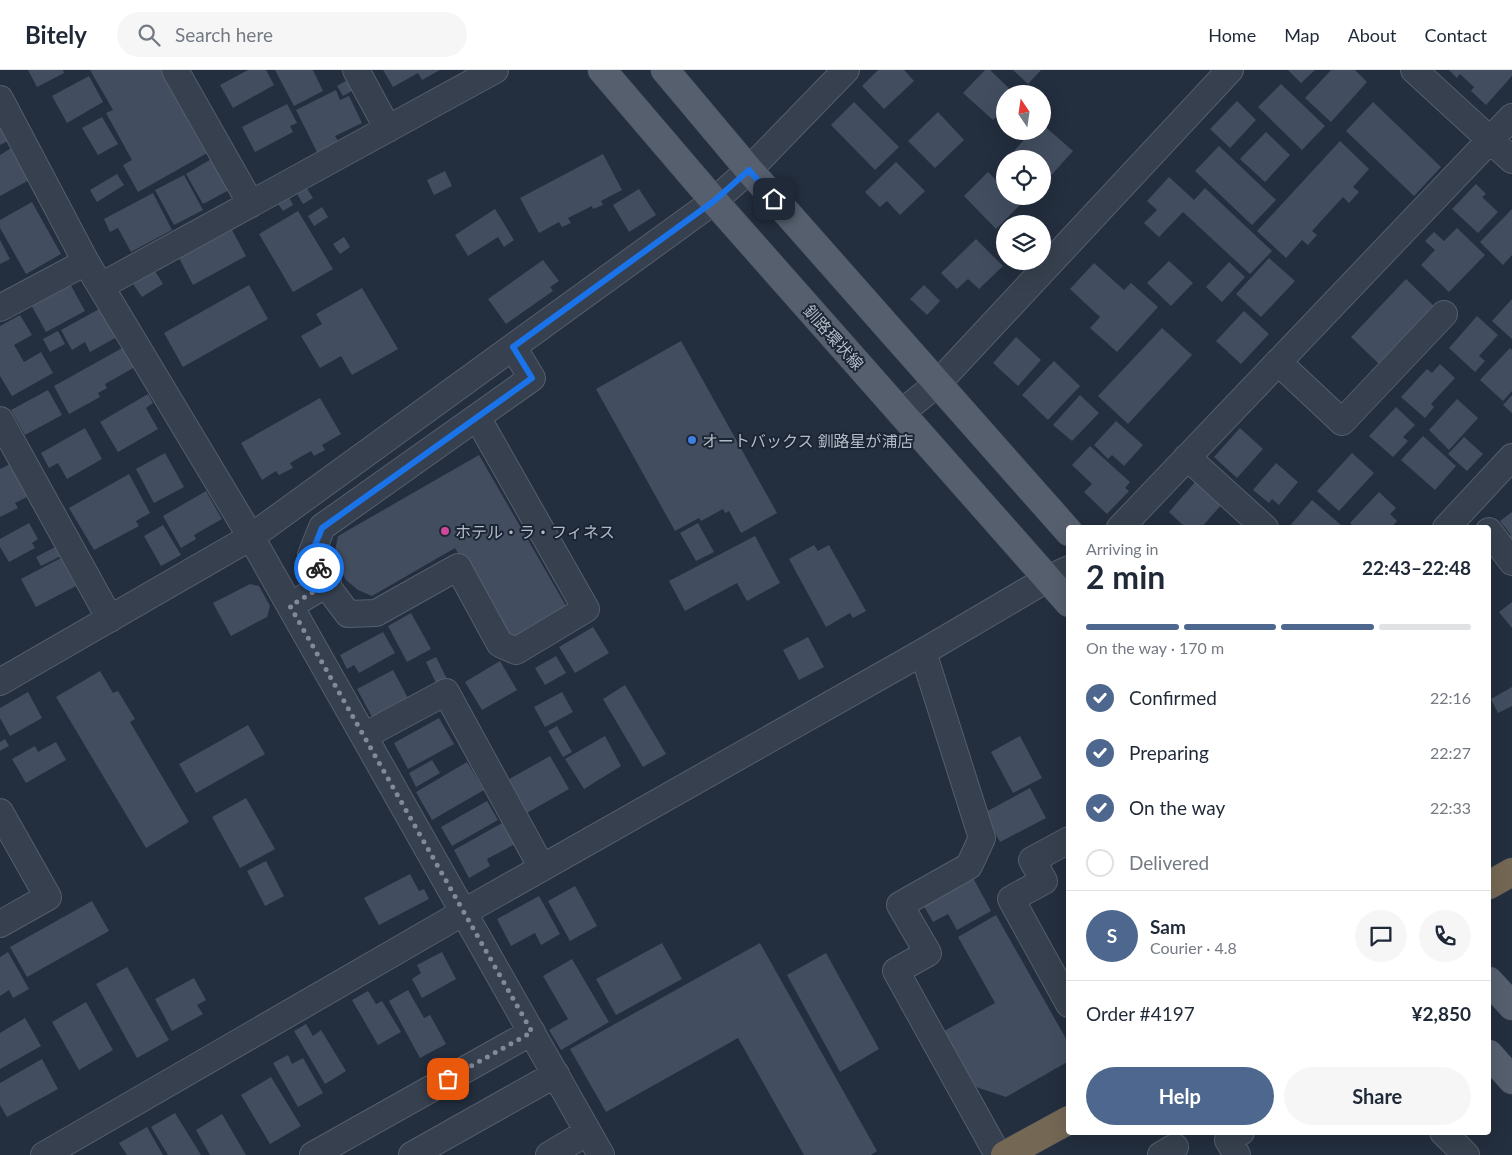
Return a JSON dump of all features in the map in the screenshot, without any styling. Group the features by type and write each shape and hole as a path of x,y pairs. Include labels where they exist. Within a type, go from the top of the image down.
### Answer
{"highway":[{"path":"1491,884 1512,872"},
{"path":"1005,1155 1066,1122"}],"main road":[{"name":"釧路環状線","path":"602,70 714,201 901,413 1058,574 1066,595"},
{"path":"665,70 749,170 1066,529"},
{"path":"1491,982 1512,1006"},
{"path":"1491,1056 1512,1080"}],"street":[{"path":"175,70 251,204"},
{"path":"356,70 388,129"},
{"path":"101,286 495,70"},
{"path":"0,681 251,537 714,201 749,170 846,70"},
{"path":"901,413 938,384 1230,70"},
{"path":"1414,70 1512,160"},
{"path":"0,98 86,262 251,537 601,1155"},
{"path":"1123,525 1512,117"},
{"path":"0,308 86,262"},
{"path":"1278,362 1342,422 1444,314"},
{"path":"478,417 586,609 516,651 500,644 458,567 376,613 348,614 326,584 328,583 311,555 322,528 532,378 513,347"},
{"path":"0,420 110,618"},
{"path":"1187,457 1262,525"},
{"path":"1449,525 1512,457"},
{"path":"1468,504 1484,525"},
{"path":"1491,534 1512,562"},
{"path":"44,1155 464,912 1058,574"},
{"path":"290,606 326,584"},
{"path":"923,652 982,838 969,866 900,905 928,953 896,972 998,1155"},
{"path":"364,736 446,692 542,868"},
{"path":"0,812 48,897 0,924"},
{"path":"1066,842 1032,860 1044,881 1011,899 1066,999"},
{"path":"313,1155 532,1032"},
{"path":"412,1155 556,1074"},
{"path":"549,1155 588,1132"},
{"path":"1236,1135 1228,1140 1237,1155"},
{"path":"1446,1135 1466,1155"}],"building":[{"path":"28,70 63,70 64,73 37,87"},
{"path":"90,70 163,70 209,152 138,192 123,165 132,160 106,113 113,110"},
{"path":"248,70 266,70 274,85 233,108 220,85"},
{"path":"275,70 313,70 323,91 294,106"},
{"path":"383,70 440,70 422,80 418,73 393,87"},
{"path":"878,70 904,70 914,81 884,109 862,86"},
{"path":"985,70 990,70 1006,85 996,85 996,117 993,120 963,93"},
{"path":"1013,70 1041,70 1028,84"},
{"path":"1288,70 1315,70 1301,83"},
{"path":"1331,70 1355,70 1367,82 1331,122 1305,98"},
{"path":"1449,70 1512,70 1512,76 1486,105 1471,91 1474,87 1460,74 1457,78"},
{"path":"89,76 103,102 67,123 52,96"},
{"path":"351,78 357,88 343,96 337,86"},
{"path":"1281,84 1325,126 1302,150 1258,107"},
{"path":"336,90 340,100 349,96 362,123 335,136 338,141 317,152 296,110"},
{"path":"1237,101 1256,120 1230,148 1210,129"},
{"path":"854,102 899,147 875,170 831,125"},
{"path":"1373,102 1441,167 1414,196 1346,131"},
{"path":"287,104 297,123 290,126 293,132 255,152 242,127"},
{"path":"938,112 964,140 935,168 908,141"},
{"path":"102,117 118,144 98,155 82,128"},
{"path":"2,127 10,140 0,145 0,128"},
{"path":"1051,132 1073,151 1051,176 1051,150 1015,150 1024,140 1051,140"},
{"path":"1266,132 1290,155 1265,182 1240,159"},
{"path":"1340,141 1369,169 1353,187 1359,192 1349,203 1343,197 1312,231 1317,235 1308,245 1302,240 1286,258 1257,231"},
{"path":"1219,146 1276,200 1252,225 1195,171"},
{"path":"13,147 31,179 0,196 0,155"},
{"path":"603,154 622,190 601,201 603,205 593,209 592,206 568,218 571,223 562,227 559,222 539,233 520,198"},
{"path":"213,158 231,189 203,204 186,174"},
{"path":"896,162 925,191 900,215 887,201 880,207 865,192"},
{"path":"445,171 452,186 434,195 427,180"},
{"path":"988,172 996,180 996,205 1020,205 1010,215 996,215 996,229 964,196"},
{"path":"117,174 124,185 97,202 90,190"},
{"path":"184,175 203,210 174,225 155,190"},
{"path":"1169,177 1194,200 1205,188 1272,251 1250,274 1183,212 1159,237 1144,223 1157,210 1147,201"},
{"path":"1476,184 1486,194 1482,197 1498,212 1478,233 1452,209"},
{"path":"306,187 313,198 303,204 296,192"},
{"path":"639,189 656,215 629,232 613,205"},
{"path":"153,193 172,230 131,252 118,228 110,232 104,219"},
{"path":"289,197 293,205 283,211 278,204"},
{"path":"32,202 61,254 26,274 0,228 0,220"},
{"path":"322,207 328,217 314,226 308,216"},
{"path":"495,209 514,240 504,247 498,237 468,256 455,235"},
{"path":"1512,209 1512,255 1503,265 1480,242"},
{"path":"298,211 333,269 293,292 259,234"},
{"path":"1457,228 1485,255 1449,292 1421,265 1435,250 1425,241 1434,232 1444,241"},
{"path":"232,230 246,256 193,285 179,258"},
{"path":"344,237 350,247 340,254 333,244"},
{"path":"976,239 996,259 996,270 999,270 979,289 968,279 957,289 941,273"},
{"path":"0,240 10,259 0,264"},
{"path":"1269,258 1295,281 1261,317 1236,294"},
{"path":"543,260 559,281 550,287 553,291 506,324 488,299"},
{"path":"1169,261 1193,283 1171,306 1147,283"},
{"path":"1229,262 1245,277 1222,302 1206,287"},
{"path":"1094,263 1124,290 1131,283 1158,307 1117,352 1090,328 1100,317 1070,289"},
{"path":"155,271 163,284 142,297 133,284"},
{"path":"1406,279 1434,306 1379,364 1351,337"},
{"path":"69,282 85,311 46,332 30,303"},
{"path":"249,285 268,319 183,367 164,333"},
{"path":"924,285 940,301 927,315 910,299"},
{"path":"362,288 398,349 352,375 341,356 320,368 301,336 322,324 316,314"},
{"path":"1512,299 1512,339 1492,321"},
{"path":"101,308 117,337 90,352 85,342 72,350 61,330"},
{"path":"1244,311 1269,334 1241,364 1216,341"},
{"path":"20,315 32,335 14,345 24,362 41,352 53,373 12,396 0,376 0,326"},
{"path":"1477,316 1498,335 1479,356 1485,361 1475,372 1449,348"},
{"path":"1162,328 1192,355 1128,424 1098,396"},
{"path":"58,331 65,344 50,352 43,339"},
{"path":"1016,337 1041,360 1018,386 993,363"},
{"path":"681,341 777,513 741,533 729,511 725,513 723,509 701,521 699,518 675,531 596,389"},
{"path":"124,347 135,367 105,384 107,388 98,393 100,397 69,414 54,386"},
{"path":"1510,348 1512,350 1512,391 1503,401 1480,380"},
{"path":"1054,361 1080,386 1048,420 1022,395"},
{"path":"1440,364 1455,378 1431,404 1434,407 1425,418 1401,397 1427,369 1432,373"},
{"path":"48,390 62,415 25,435 11,410"},
{"path":"148,394 153,403 146,408 158,429 118,452 100,422"},
{"path":"1080,395 1099,413 1072,441 1053,425"},
{"path":"1512,395 1512,413 1503,405"},
{"path":"320,398 341,434 322,445 325,450 314,456 311,451 290,463 293,468 279,475 276,471 262,480 241,443"},
{"path":"1457,399 1478,418 1449,450 1429,430"},
{"path":"1396,407 1415,425 1403,437 1408,441 1393,457 1369,436"},
{"path":"1116,421 1143,445 1124,466 1112,455 1108,459 1094,445"},
{"path":"85,428 102,459 67,479 58,463 49,468 41,453"},
{"path":"1240,428 1263,449 1237,478 1214,457"},
{"path":"1423,436 1456,466 1435,490 1401,460"},
{"path":"1464,437 1483,454 1467,471 1448,454"},
{"path":"1090,446 1130,482 1125,488 1129,491 1107,514 1084,492 1092,484 1072,465"},
{"path":"165,453 184,487 154,503 136,469"},
{"path":"1352,453 1374,473 1339,511 1317,491"},
{"path":"479,455 569,611 519,639 505,635 455,548 372,596 358,590 346,580 338,566 335,551 338,536"},
{"path":"1276,463 1298,482 1279,505 1272,499 1269,503 1253,490"},
{"path":"10,464 27,497 15,503 18,508 0,517 0,469"},
{"path":"129,474 150,513 136,521 139,526 94,550 69,508"},
{"path":"1196,481 1222,504 1204,525 1183,525 1169,512"},
{"path":"206,491 222,519 194,535 196,539 181,548 163,516"},
{"path":"1379,492 1396,508 1390,514 1397,521 1394,525 1352,525 1350,523"},
{"path":"1312,500 1341,525 1291,525"},
{"path":"1512,512 1512,548 1505,539 1511,535 1500,521"},
{"path":"29,523 38,539 32,543 35,548 9,562 0,547 0,539"},
{"path":"698,523 714,552 696,561 680,533"},
{"path":"163,525 181,555 161,566 144,536"},
{"path":"755,536 780,583 747,601 737,583 685,611 669,581"},
{"path":"814,545 818,551 829,545 866,611 853,618 850,613 826,627 789,559"},
{"path":"57,546 61,556 41,566 36,557"},
{"path":"61,558 76,586 36,607 21,579"},
{"path":"250,584 259,586 270,606 267,617 231,636 213,603"},
{"path":"1512,602 1512,628 1499,612"},
{"path":"411,613 431,649 407,662 388,626"},
{"path":"593,627 609,653 575,673 559,647"},
{"path":"383,632 395,653 359,673 354,665 347,669 340,655"},
{"path":"808,637 824,667 799,680 783,650"},
{"path":"556,656 566,673 545,685 535,668"},
{"path":"436,657 447,679 437,685 426,662"},
{"path":"500,661 517,690 482,710 465,682"},
{"path":"393,670 408,698 372,717 357,689"},
{"path":"100,671 113,693 118,691 135,719 130,722 189,822 146,848 56,697"},
{"path":"625,685 666,754 643,767 603,699"},
{"path":"1512,687 1512,706 1498,713 1491,699"},
{"path":"28,692 42,718 10,736 0,718 0,708"},
{"path":"562,692 573,712 545,727 534,707"},
{"path":"439,718 454,744 408,769 394,743"},
{"path":"248,725 265,754 196,793 179,764"},
{"path":"557,726 572,752 563,757 548,731"},
{"path":"605,736 621,766 584,789 565,759"},
{"path":"1020,736 1042,778 1013,793 991,752"},
{"path":"5,739 9,746 0,751 0,742"},
{"path":"56,742 66,760 26,783 12,759 35,746 38,752"},
{"path":"550,756 569,789 525,814 506,781"},
{"path":"432,760 440,773 416,787 409,773"},
{"path":"467,762 484,790 432,820 416,792"},
{"path":"1030,788 1046,818 1000,842 984,813"},
{"path":"246,798 275,849 240,868 212,817"},
{"path":"487,801 498,820 452,846 441,827"},
{"path":"504,822 515,844 487,859 490,866 469,878 454,850"},
{"path":"266,861 284,896 265,906 247,871"},
{"path":"410,874 419,891 424,889 429,899 379,925 364,898"},
{"path":"971,874 991,911 957,930 948,914 933,922 921,901"},
{"path":"575,886 597,926 570,941 548,901"},
{"path":"539,896 560,934 541,945 535,933 511,946 497,919"},
{"path":"92,901 109,931 27,977 10,947"},
{"path":"996,915 1066,1039 1066,1063 1006,1097 976,1087 944,1031 995,1003 958,937"},
{"path":"662,943 682,979 616,1015 596,979"},
{"path":"760,943 877,1151 871,1155 804,1155 738,1038 606,1112 570,1049"},
{"path":"8,952 29,989 13,998 9,990 0,996 0,957"},
{"path":"442,952 456,979 422,998 412,979 421,973 417,965"},
{"path":"826,953 879,1049 840,1072 787,975"},
{"path":"572,959 609,1022 561,1050 549,1030 568,1019 543,976"},
{"path":"127,967 169,1040 137,1058 96,984"},
{"path":"194,978 206,1000 197,1005 203,1014 172,1031 155,999"},
{"path":"408,990 424,1018 430,1015 446,1044 420,1058 389,1001"},
{"path":"368,991 376,1004 382,1001 401,1032 378,1045 352,1000"},
{"path":"86,1002 113,1050 79,1070 52,1022"},
{"path":"25,1018 41,1046 0,1069 0,1033"},
{"path":"306,1024 313,1036 321,1030 346,1071 325,1084 294,1031"},
{"path":"288,1055 292,1064 303,1058 323,1093 298,1107 273,1063"},
{"path":"42,1059 58,1089 7,1117 0,1105 0,1083"},
{"path":"271,1077 301,1126 270,1144 241,1095"},
{"path":"175,1113 201,1155 168,1155 151,1127"},
{"path":"222,1114 246,1155 210,1155 196,1130"},
{"path":"147,1127 163,1155 127,1155 119,1143"}],"way so far":[{"path":"319,568 328,583 290,606 532,1032 448,1079"}],"place":[{"name":"オートバックス 釧路星が浦店","path":"692,440"},
{"name":"ホテル・ラ・フィネス","path":"445,531"}],"route":[{"path":"319,568 311,555 322,528 532,378 513,347 714,201 749,170 774,199"}]}
